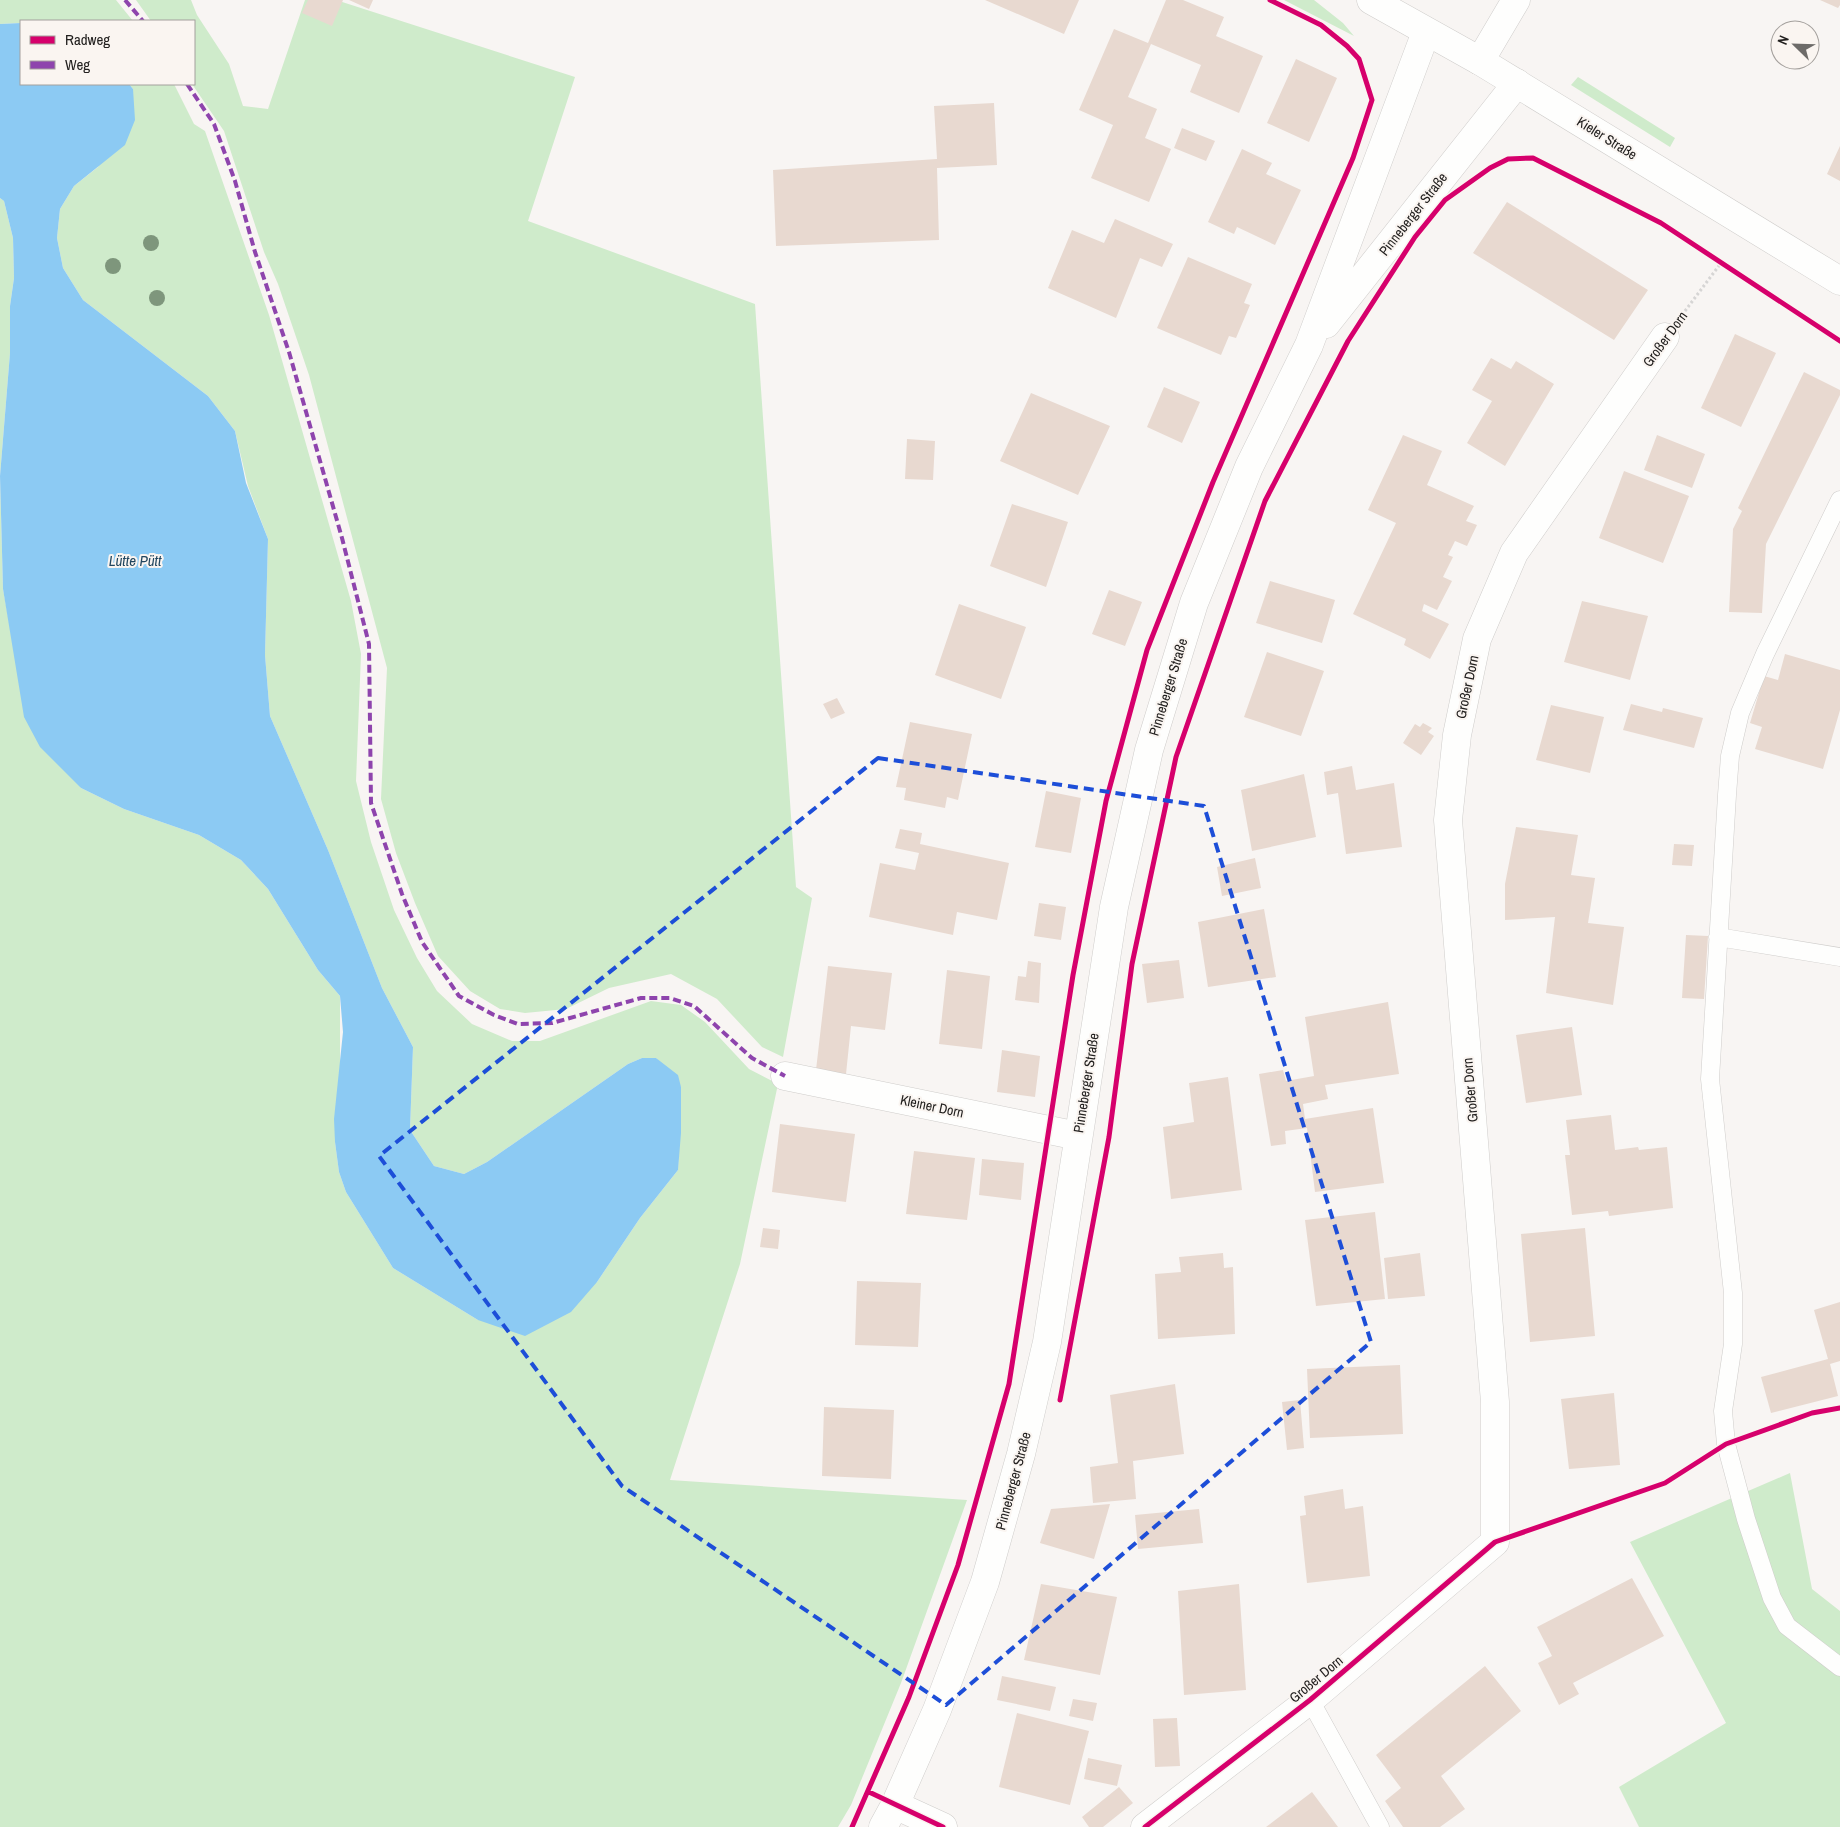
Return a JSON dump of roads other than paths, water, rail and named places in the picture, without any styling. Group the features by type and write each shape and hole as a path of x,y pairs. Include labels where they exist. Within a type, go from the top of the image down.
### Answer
{"main road":[{"name":"Kieler Straße","path":"1371,0 1480,61 1838,274"},
{"path":"1480,61 1516,0"},
{"name":"Pinneberger Straße","path":"889,1816 937,1710 985,1582 1021,1454 1046,1342 1114,906 1149,750 1194,603 1249,467 1309,345 1426,32"},
{"name":"Pinneberger Straße","path":"1309,345 1517,83"},
{"name":"Großer Dorn","path":"1145,1827 1310,1700 1495,1542 1495,1402 1448,820 1457,735 1477,639 1514,553 1665,337"},
{"name":"Kleiner Dorn","path":"785,1076 1078,1136"},
{"path":"889,1816 942,1827"}],"lane":[{"path":"1840,500 1765,654 1740,713 1730,756 1710,1080 1733,1293 1733,1344 1723,1411 1726,1444 1746,1519 1772,1598 1787,1626 1840,1667"},
{"path":"1718,937 1840,957"},
{"path":"1310,1700 1380,1827"}],"water":[{"name":"Lütte Pütt","path":"20,23 20,85 130,85 133,89 135,120 125,145 74,186 60,209 57,238 63,268 83,300 208,396 235,431 246,483 268,539 265,655 270,716 328,850 382,988 413,1047 410,1130 434,1166 464,1174 487,1162 628,1064 642,1058 656,1058 678,1075 681,1087 681,1133 678,1170 640,1218 597,1282 571,1312 525,1336 478,1320 393,1268 346,1192 339,1172 334,1119 343,1032 340,996 318,970 268,889 241,860 199,835 124,809 81,788 40,747 24,717 3,589 0,476 10,353 10,306 14,278 13,238 4,201 0,198 0,24"}]}
